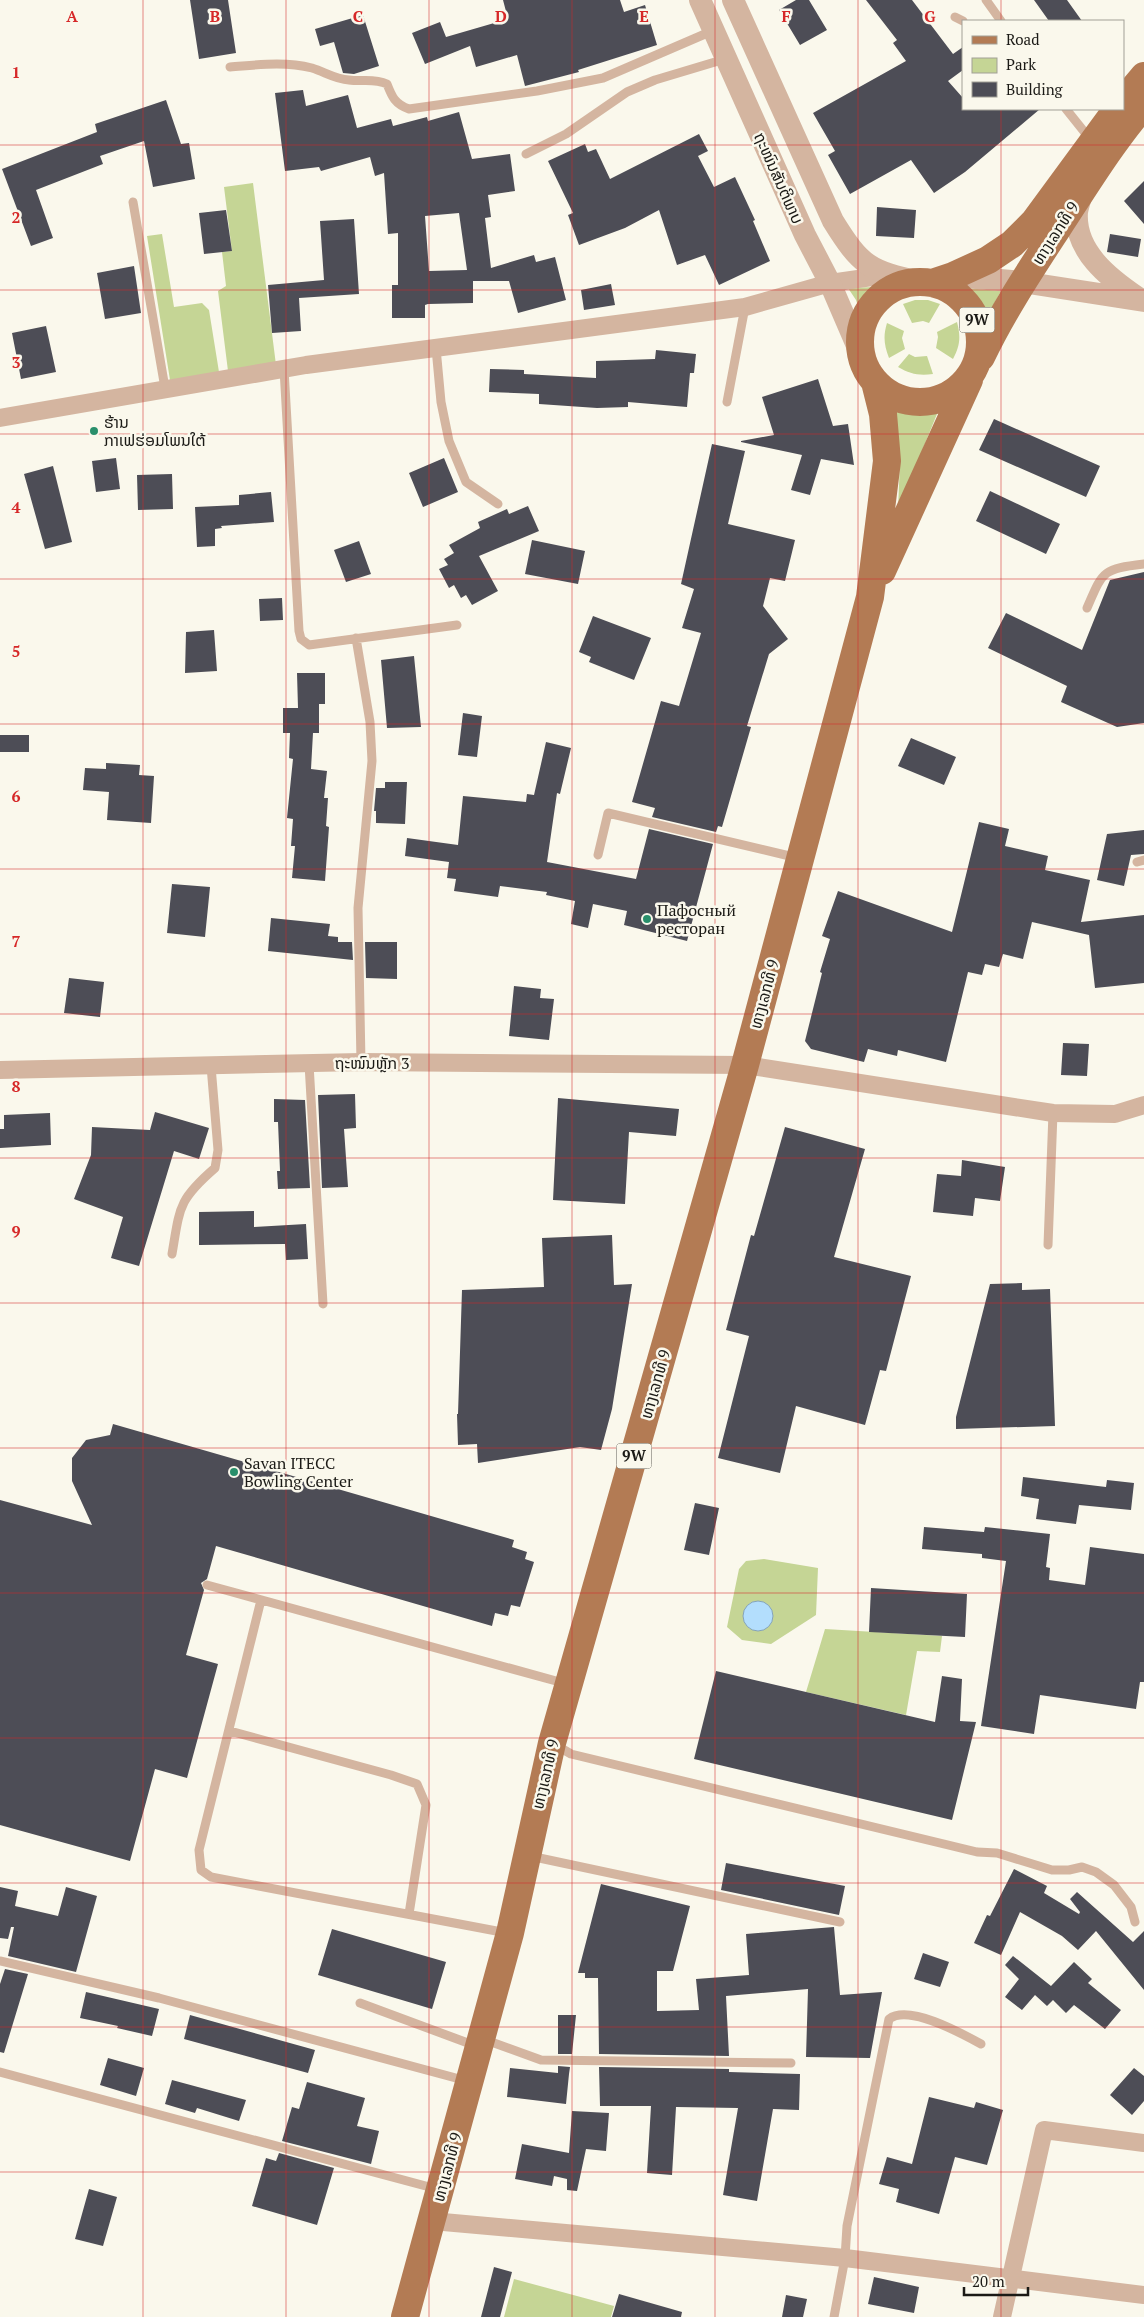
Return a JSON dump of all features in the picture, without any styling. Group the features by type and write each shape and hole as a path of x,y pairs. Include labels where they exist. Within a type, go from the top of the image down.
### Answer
{"main road":[{"name":"ທາງເລກທີ 9","path":"870,597 993,331 1022,282 1084,188 1144,76"},
{"name":"ທາງເລກທີ 9","path":"935,280 953,291 969,305 979,324 981,346 973,372 950,395 924,402 902,400 887,393 875,382 861,355 860,334 867,314 873,305 895,288 910,282 935,280 988,260 1012,244 1034,222 1092,141 1128,108"},
{"name":"ທາງເລກທີ 9","path":"405,2317 510,1933 552,1743 745,1065 870,597 887,461 883,414 875,382"}],"street":[{"name":"ຖະໜົນສັນຕິພາບ","path":"700,0 804,235 830,283 861,355"},
{"name":"ຖະໜົນສັນຕິພາບ","path":"734,0 833,221 851,249 869,266 886,275 935,280 1022,282 1143,300"},
{"path":"1084,188 1077,213 1083,244 1111,278 1143,300"},
{"path":"0,418 165,388 284,369 745,307 830,283 886,275"},
{"name":"ຖະໜົນຫຼັກ 3","path":"0,1070 361,1062 745,1065 1053,1113 1115,1114 1144,1105"},
{"path":"1002,2317 1044,2130 1144,2143"},
{"path":"432,2221 845,2258 1144,2295"}],"lane":[{"path":"986,0 999,20"},
{"path":"230,67 276,63 313,68 333,78 350,81 376,80 387,84 394,100 400,106 409,109 537,91 603,78 714,30"},
{"path":"526,154 566,134 627,92 655,80 725,58"},
{"path":"1067,110 1092,141"},
{"path":"133,202 165,388"},
{"path":"727,402 745,307"},
{"path":"436,348 441,402 449,441 466,482 498,504"},
{"path":"284,369 301,639 309,645 457,625"},
{"path":"1087,608 1100,578 1119,567 1144,564"},
{"path":"356,638 370,722 372,761 358,908 361,1062"},
{"path":"598,855 608,812 801,859"},
{"path":"309,1064 323,1304"},
{"path":"172,1254 181,1205 193,1187 215,1168 218,1150 211,1066"},
{"path":"1048,1246 1053,1113"},
{"path":"207,1585 569,1685"},
{"path":"261,1600 199,1850 201,1870 211,1877 510,1933"},
{"path":"230,1731 391,1775 417,1784 426,1805 409,1914"},
{"path":"552,1743 570,1754 977,1852 997,1853 1052,1870 1069,1870 1082,1867 1096,1872 1114,1885 1131,1908 1135,1922"},
{"path":"527,1855 840,1922"},
{"path":"0,1961 159,1998 470,2082"},
{"path":"360,2004 540,2060 791,2063"},
{"path":"834,2317 845,2258 847,2226 889,2019 895,2014 904,2014 952,2028 981,2044"},
{"path":"0,2072 440,2190"}],"green space":[{"path":"253,183 276,365 228,371 218,291 226,286 222,252 232,251 224,187"},
{"path":"162,234 174,307 202,303 209,310 219,372 170,380 147,236"},
{"path":"875,287 859,309 856,300 848,288"},
{"path":"966,288 1001,291 985,320 979,305"},
{"path":"915,300 928,300 940,304 929,323 923,321 912,323 903,304"},
{"path":"957,322 959,341 953,359 936,348 937,332"},
{"path":"887,323 904,331 902,338 905,349 889,358 885,341"},
{"path":"909,354 915,357 927,356 933,374 915,374 898,367"},
{"path":"895,406 911,411 939,409 898,510 900,460"},
{"path":"764,1559 818,1568 816,1615 771,1644 742,1640 727,1627 739,1569 746,1561","holes":["759,1601 768,1605 758,1631 749,1628 743,1616 750,1603"]},
{"path":"825,1629 942,1636 940,1652 917,1651 906,1715 806,1692"},
{"path":"514,2279 614,2306 611,2317 504,2317"}],"water":[{"path":"758,1601 764,1602 772,1610 772,1622 764,1630 758,1631 752,1630 744,1622 743,1616 744,1610 752,1602"}],"building":[{"path":"190,0 228,0 236,53 199,59"},
{"path":"503,0 620,0 624,12 645,5 657,45 578,70 579,72 525,86 517,55 476,67 470,46 425,64 412,33 440,22 446,37 508,19"},
{"path":"796,0 809,0 827,30 800,45 779,10"},
{"path":"866,0 912,0 953,54 962,48 962,71 948,81 962,97 962,110 1039,110 965,172 934,193 911,160 850,194 828,155 835,151 813,113 906,61 893,43 897,40"},
{"path":"1034,0 1067,0 1081,20 1048,20"},
{"path":"363,15 379,66 354,74 343,73 334,42 320,46 315,29"},
{"path":"303,90 306,106 348,95 357,128 391,119 393,126 427,117 428,121 459,112 472,159 510,154 515,191 488,195 491,217 485,218 491,268 534,255 536,262 555,257 566,300 518,313 509,281 473,281 473,303 428,304 425,305 425,318 392,318 392,285 398,285 398,233 388,234 384,173 375,176 370,157 321,171 319,167 285,171 275,93","holes":["459,213 467,270 429,271 425,216"]},
{"path":"166,100 181,144 189,143 195,179 153,187 144,141 100,156 103,164 36,190 53,238 31,246 2,169 97,132 95,124"},
{"path":"699,134 708,151 698,156 714,187 735,177 755,220 753,221 770,261 719,285 705,255 677,265 659,210 625,228 579,245 568,215 573,213 548,161 585,144 588,152 596,149 610,179"},
{"path":"1144,181 1144,224 1124,201"},
{"path":"877,207 916,210 914,238 876,236"},
{"path":"226,210 232,251 204,254 199,213"},
{"path":"354,219 359,294 299,298 301,331 272,333 268,285 324,280 320,221"},
{"path":"1110,234 1141,239 1138,257 1107,252"},
{"path":"134,266 141,313 105,319 97,273"},
{"path":"611,284 615,305 584,310 581,290"},
{"path":"46,326 56,372 21,379 12,333"},
{"path":"656,350 696,354 694,373 690,373 687,407 628,402 628,407 597,408 539,404 539,394 489,392 490,369 524,370 524,374 596,378 596,361 655,359"},
{"path":"818,379 833,426 848,424 854,465 821,459 810,495 791,490 802,455 741,441 774,435 762,397"},
{"path":"994,419 1100,466 1086,497 979,450"},
{"path":"712,444 745,451 728,524 795,540 785,581 770,578 763,606 788,639 769,654 747,726 751,727 722,827 718,826 716,832 652,817 655,808 632,802 661,701 679,706 701,633 682,628 694,589 681,584"},
{"path":"116,458 120,489 96,492 92,461"},
{"path":"444,458 458,492 423,507 409,473"},
{"path":"53,466 72,542 45,549 24,474"},
{"path":"172,474 173,509 138,510 137,475"},
{"path":"990,491 1060,524 1046,554 976,521"},
{"path":"271,492 274,522 221,526 222,528 215,529 215,546 197,547 195,507 239,505 239,495"},
{"path":"528,506 539,531 479,556 498,591 472,605 466,595 461,598 454,585 449,588 439,569 448,565 444,559 454,553 449,545 480,528 478,522 507,509 509,514"},
{"path":"532,540 585,551 578,584 525,574"},
{"path":"359,541 371,574 346,582 334,550"},
{"path":"1144,572 1144,723 1117,727 1061,702 1067,686 988,648 1006,613 1082,650 1110,580"},
{"path":"282,598 283,620 260,621 259,599"},
{"path":"593,616 651,638 634,680 589,662 591,657 579,652"},
{"path":"214,630 217,671 185,673 186,632"},
{"path":"414,656 421,727 387,728 381,660"},
{"path":"297,673 325,673 325,704 319,704 319,733 313,733 311,769 327,771 324,798 328,798 326,826 329,827 325,881 292,878 295,846 291,846 293,819 287,818 293,759 289,758 290,733 283,733 283,708 298,708"},
{"path":"463,713 482,716 477,757 458,755"},
{"path":"0,735 29,735 29,752 0,752"},
{"path":"911,738 956,757 944,785 898,766"},
{"path":"546,742 571,748 560,794 557,793 547,862 636,879 649,829 713,844 687,941 624,925 627,911 593,904 588,928 571,924 575,901 546,895 547,892 500,886 498,897 454,891 456,879 447,878 449,862 405,856 407,838 458,845 463,796 526,802 527,794 534,795"},
{"path":"106,763 140,765 139,775 154,776 151,823 107,820 109,792 83,790 85,768 106,769"},
{"path":"385,782 407,782 405,824 376,823 376,811 374,811 376,788 385,788"},
{"path":"979,822 1009,829 1005,846 1048,856 1045,870 1090,880 1081,922 1144,915 1144,983 1095,988 1089,935 1032,922 1023,959 1003,954 999,967 985,964 982,975 968,972 946,1062 898,1050 897,1056 868,1049 864,1062 811,1049 805,1041 822,973 820,972 830,939 822,936 838,891 952,932"},
{"path":"1144,830 1144,854 1131,855 1124,886 1097,880 1107,834"},
{"path":"172,884 210,887 205,937 167,933"},
{"path":"271,918 330,924 328,936 338,937 338,942 352,942 353,960 268,951"},
{"path":"365,942 397,942 397,979 366,978"},
{"path":"69,978 104,982 100,1017 64,1013"},
{"path":"514,986 541,989 540,998 554,999 549,1040 509,1036"},
{"path":"1063,1043 1089,1044 1087,1076 1061,1075"},
{"path":"355,1094 356,1128 344,1129 348,1187 322,1188 318,1095"},
{"path":"558,1098 679,1109 676,1136 629,1132 625,1204 553,1200"},
{"path":"274,1099 305,1100 310,1188 278,1189 277,1171 280,1171 278,1122 274,1122"},
{"path":"155,1112 209,1128 199,1159 174,1151 139,1266 111,1258 123,1217 74,1199 91,1155 92,1127 150,1130"},
{"path":"50,1113 51,1145 0,1148 0,1129 4,1129 4,1115"},
{"path":"785,1127 865,1149 834,1257 911,1276 886,1371 880,1370 865,1425 796,1406 780,1473 718,1458 749,1336 726,1330 751,1235 754,1236"},
{"path":"962,1160 1005,1167 1000,1201 975,1198 973,1216 933,1212 937,1174 961,1176"},
{"path":"254,1211 254,1227 306,1224 308,1259 286,1260 285,1244 199,1245 199,1212"},
{"path":"612,1235 614,1285 632,1284 612,1409 601,1450 580,1447 478,1463 477,1444 458,1445 457,1414 462,1290 544,1287 542,1238"},
{"path":"1022,1283 1022,1290 1050,1289 1055,1426 956,1429 956,1417 990,1284"},
{"path":"113,1424 514,1540 512,1547 527,1552 525,1559 534,1562 520,1607 511,1605 508,1616 495,1613 492,1626 216,1546 207,1579 201,1583 204,1590 186,1655 218,1664 187,1778 155,1769 130,1861 0,1825 0,1500 92,1525 72,1481 72,1458 86,1440 110,1435"},
{"path":"1023,1477 1106,1487 1107,1480 1134,1483 1131,1510 1079,1505 1076,1524 1036,1519 1039,1499 1021,1496"},
{"path":"695,1503 719,1508 709,1555 684,1550"},
{"path":"924,1527 984,1532 985,1527 1050,1534 1046,1567 1050,1568 1049,1580 1085,1585 1090,1547 1144,1554 1144,1682 1140,1682 1136,1709 1040,1695 1034,1734 981,1726 1006,1561 982,1558 982,1554 922,1549"},
{"path":"871,1588 967,1594 965,1637 869,1632"},
{"path":"716,1671 935,1722 942,1676 962,1679 960,1721 976,1722 952,1820 694,1759"},
{"path":"726,1863 845,1886 839,1915 721,1890"},
{"path":"1014,1869 1047,1886 1044,1893 1079,1914 1080,1912 1070,1899 1077,1892 1133,1942 1144,1931 1144,1990 1096,1931 1078,1950 1062,1936 1020,1912 1001,1955 974,1943 987,1915 990,1916"},
{"path":"601,1884 690,1906 673,1971 657,1971 657,2011 699,2010 696,1979 749,1975 746,1934 834,1927 840,1995 882,1992 870,2058 806,2057 808,1989 726,1996 729,2056 599,2054 598,1978 585,1978 585,1973 578,1973"},
{"path":"0,1887 18,1891 15,1906 58,1916 66,1887 97,1896 76,1972 8,1956 14,1927 11,1927 8,1939 0,1938"},
{"path":"332,1929 446,1962 432,2009 318,1975"},
{"path":"923,1953 949,1962 940,1987 914,1979"},
{"path":"1013,1956 1051,1986 1074,1962 1092,1979 1088,1983 1121,2010 1105,2029 1074,2005 1066,2013 1053,2000 1047,2006 1035,1995 1022,2010 1005,1997 1019,1979 1005,1965"},
{"path":"5,1969 28,1974 4,2053 0,2052 0,1984"},
{"path":"86,1992 159,2009 152,2036 80,2018"},
{"path":"190,2015 315,2050 308,2073 184,2039"},
{"path":"558,2015 576,2015 572,2054 558,2054"},
{"path":"108,2058 144,2068 136,2096 100,2085"},
{"path":"558,2066 570,2067 566,2104 507,2097 510,2068 558,2073"},
{"path":"599,2067 729,2069 729,2072 800,2074 799,2110 773,2109 757,2201 723,2195 738,2108 676,2107 672,2175 647,2173 651,2106 600,2106"},
{"path":"1134,2068 1144,2076 1144,2101 1132,2115 1110,2095"},
{"path":"172,2080 246,2100 239,2121 197,2108 195,2113 165,2104"},
{"path":"307,2082 365,2098 357,2126 379,2131 371,2164 282,2141 292,2107 299,2109"},
{"path":"929,2097 974,2108 976,2102 1003,2110 987,2165 955,2157 939,2214 896,2202 899,2189 879,2184 887,2157 912,2164"},
{"path":"572,2111 609,2113 606,2151 586,2149 577,2191 567,2190 567,2179 554,2176 552,2186 515,2179 522,2144 569,2153"},
{"path":"279,2153 334,2168 317,2225 252,2206 266,2158 276,2161"},
{"path":"89,2189 117,2197 103,2246 75,2239"},
{"path":"494,2267 512,2272 500,2317 481,2317"},
{"path":"874,2277 919,2287 914,2313 868,2304"},
{"path":"619,2294 682,2312 681,2317 612,2317"},
{"path":"786,2295 807,2299 803,2317 782,2317"}],"place":[{"name":"ຮ້ານ ກາເຟຮ່ອມໂພນໃຕ້","path":"94,431"},
{"name":"Пафосный ресторан","path":"647,919"},
{"name":"Savan ITECC Bowling Center","path":"234,1472"}]}
